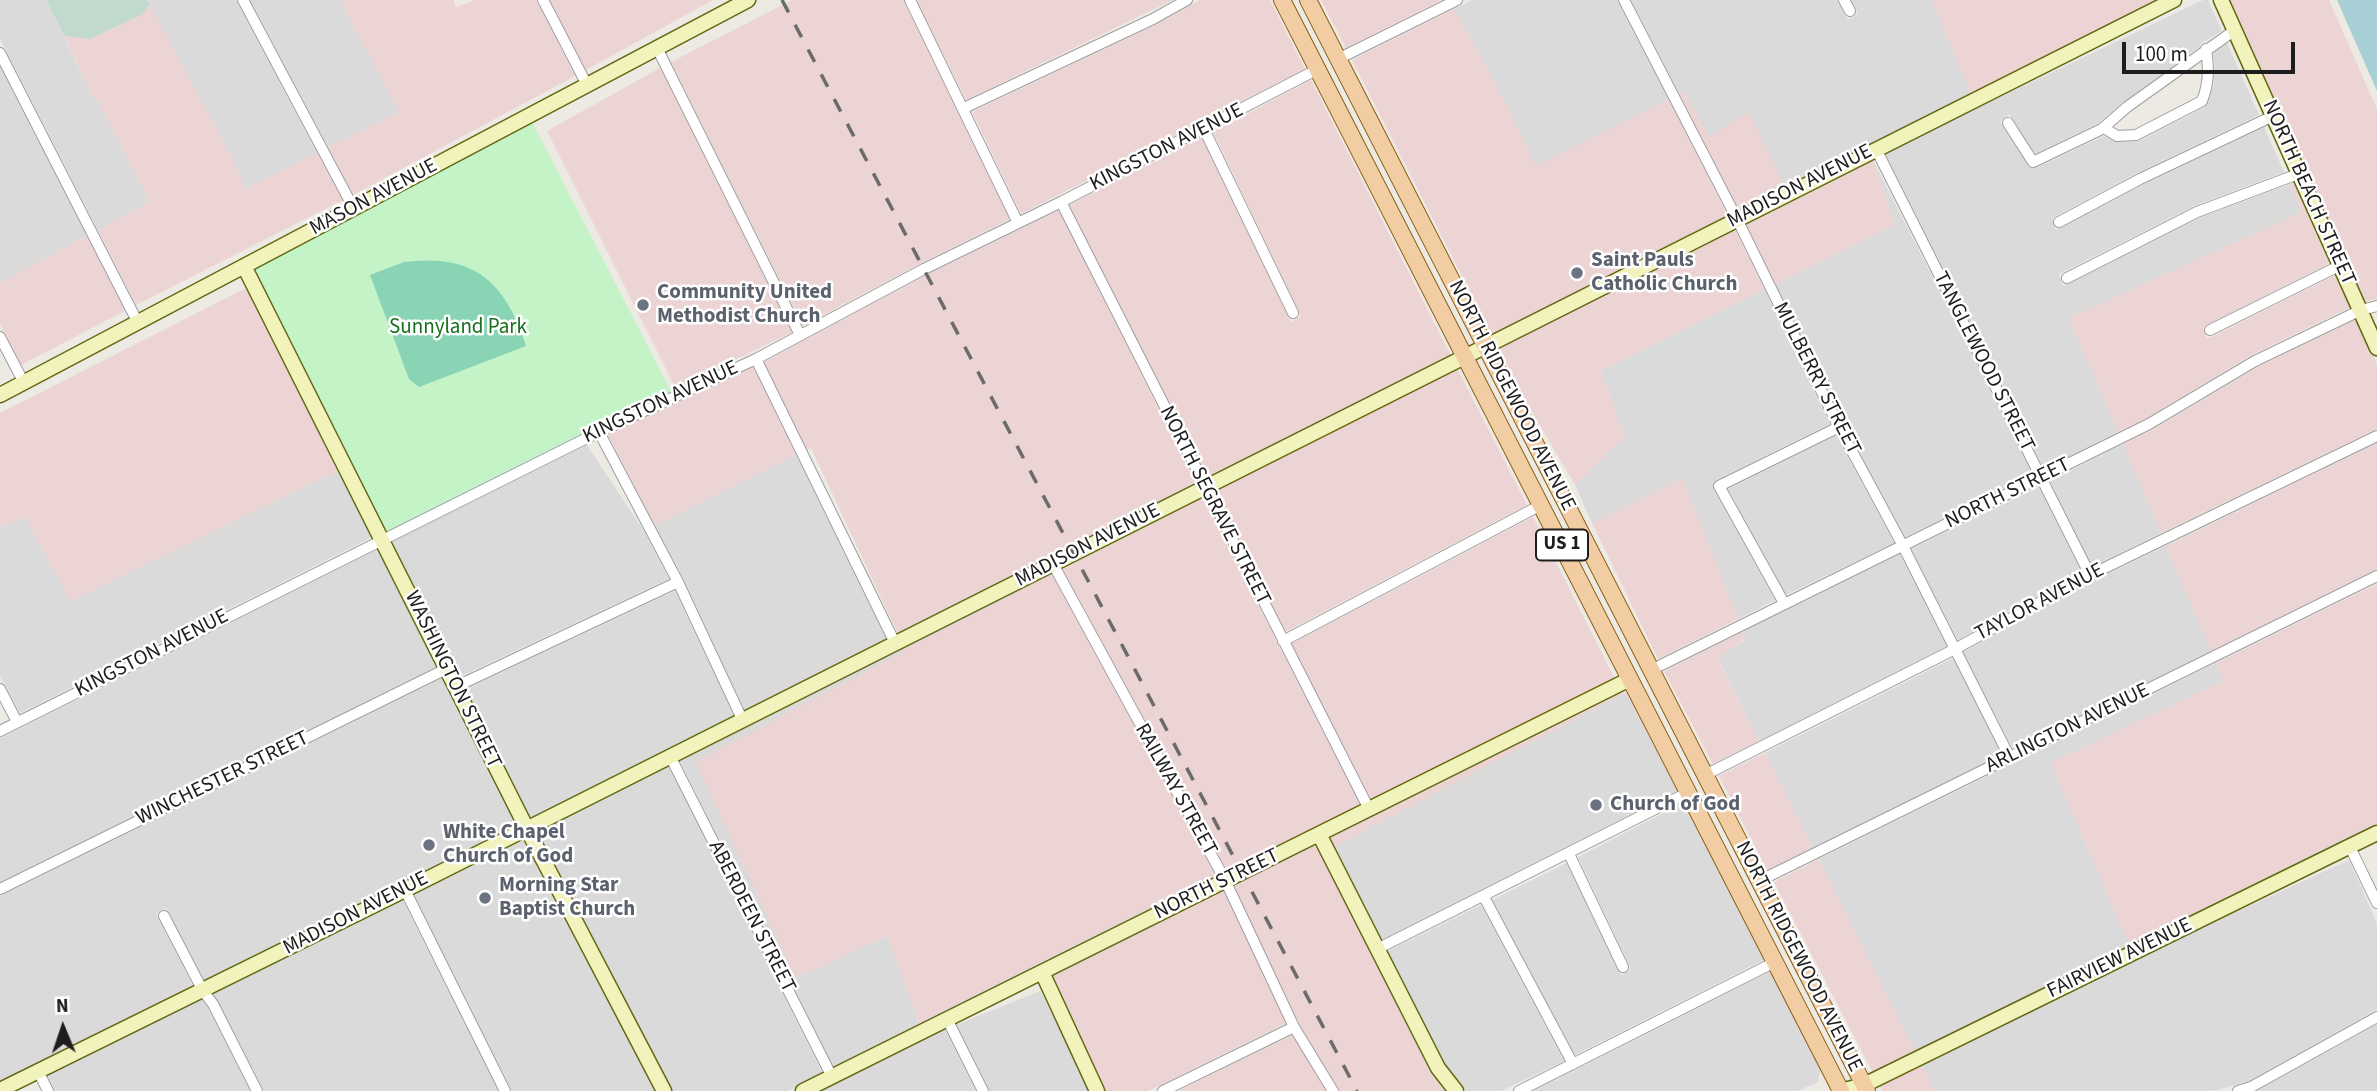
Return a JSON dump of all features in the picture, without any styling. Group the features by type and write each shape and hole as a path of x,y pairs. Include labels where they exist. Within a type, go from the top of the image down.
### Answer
{"main road":[{"name":"NORTH RIDGEWOOD AVENUE","path":"1282,0 1841,1091"},
{"name":"NORTH RIDGEWOOD AVENUE","path":"1308,0 1865,1088"},
{"path":"1727,868 1745,879 1759,881"}],"street":[{"path":"243,0 354,208"},
{"path":"542,0 587,86"},
{"name":"MASON AVENUE","path":"0,395 748,0"},
{"path":"910,0 1018,222"},
{"path":"964,108 1153,19 1187,0"},
{"path":"1338,59 1457,0"},
{"name":"MULBERRY STREET","path":"1624,0 1737,219 1839,427 1903,546 2010,758"},
{"path":"1844,0 1850,11"},
{"name":"MADISON AVENUE","path":"0,1090 405,890 2174,0"},
{"name":"NORTH BEACH STREET","path":"2221,0 2377,348"},
{"path":"2008,123 2034,162 2102,129 2127,107 2235,30"},
{"path":"657,48 800,335"},
{"path":"2102,129 2117,136 2136,135 2202,101 2209,71 2206,50"},
{"path":"0,53 138,323"},
{"name":"KINGSTON AVENUE","path":"0,731 599,432 756,359 924,269 1061,202 1318,69"},
{"path":"2059,222 2140,179 2273,116"},
{"path":"1204,129 1293,313"},
{"name":"TANGLEWOOD STREET","path":"1876,149 2090,575"},
{"path":"2067,278 2197,212 2298,174"},
{"name":"NORTH SEGRAVE STREET","path":"1061,202 1369,809"},
{"path":"2210,330 2340,265"},
{"name":"WASHINGTON STREET","path":"244,266 526,827 664,1091"},
{"name":"NORTH STREET","path":"1651,670 2149,424 2255,360 2361,310 2377,306"},
{"path":"0,337 24,383"},
{"path":"756,359 895,643"},
{"path":"1784,603 1719,486 1839,427"},
{"path":"599,432 677,582 742,719"},
{"name":"TAYLOR AVENUE","path":"1705,775 1955,649 2090,575 2377,436"},
{"path":"1283,641 1541,505"},
{"name":"RAILWAY STREET","path":"1053,564 1225,880 1294,1027 1333,1091"},
{"name":"ARLINGTON AVENUE","path":"1759,881 2377,576"},
{"path":"455,687 677,582"},
{"name":"WINCHESTER STREET","path":"0,889 446,669"},
{"name":"NORTH STREET","path":"803,1091 1630,679"},
{"path":"0,689 17,722"},
{"name":"ABERDEEN STREET","path":"670,756 832,1077"},
{"path":"1377,949 1689,792"},
{"name":"FAIRVIEW AVENUE","path":"1841,1091 1865,1088 2377,833"},
{"path":"1319,834 1438,1068 1456,1091"},
{"path":"2350,847 2377,903"},
{"path":"1569,854 1623,967"},
{"path":"405,890 505,1091"},
{"path":"1483,897 1573,1064"},
{"path":"164,916 257,1091"},
{"path":"1519,1091 1774,962"},
{"path":"1042,972 1097,1091"},
{"path":"2238,1091 2251,1087 2377,1017"},
{"path":"947,1019 983,1091"},
{"path":"1163,1091 1294,1027"},
{"path":"38,1071 48,1091"}],"shaded area":[{"path":"0,0 46,0 93,97 98,101 150,202 98,230 0,39"},
{"path":"147,0 236,0 317,153 245,189 232,158"},
{"path":"250,0 340,0 399,112 328,147"},
{"path":"340,0 453,0 456,7 475,0 536,0 575,76 353,195 328,147 399,112"},
{"path":"549,0 713,0 586,70"},
{"path":"792,0 903,0 1010,219 803,326 671,62"},
{"path":"1173,0 966,100 917,1"},
{"path":"1200,0 1270,0 1305,69 1021,214 972,112 1155,25"},
{"path":"1321,0 1442,0 1346,48"},
{"path":"1472,0 1617,0 1669,100 1536,166 1502,96 1454,9"},
{"path":"1631,0 1838,0 1848,20 1858,14 1851,0 1932,0 1971,94 1784,184 1709,138 1685,92 1680,95"},
{"path":"1932,0 2160,0 1971,94"},
{"path":"2203,0 2208,0 2222,31 2200,44 2099,123 2035,154 2009,114 2000,122 2029,166 2036,168 2104,136 2118,142 2139,141 2205,107 2213,87 2213,53 2227,43 2259,115 2137,173 2052,218 2056,230 2142,185 2264,127 2284,172 2194,206 2059,274 2063,286 2199,218 2290,184 2302,212 2069,318 2118,432 2044,470 1884,152"},
{"path":"2227,0 2329,0 2377,109 2377,299 2364,302"},
{"path":"150,5 232,158 245,189 317,153 343,200 136,305 98,230 150,202 98,101 93,97 64,36 90,39 141,15"},
{"path":"1454,9 1536,165 1669,100 1728,216 1492,335 1352,60"},
{"path":"0,66 87,236 0,283"},
{"path":"660,68 792,332 676,389 547,131"},
{"path":"1311,80 1451,356 1207,479 1069,205 1202,137 1291,322 1301,316 1213,132"},
{"path":"1685,92 1709,137 1749,112 1784,184 1868,145 1739,211 1680,95"},
{"path":"1872,158 2033,475 1905,537 1844,424 1775,284 1895,224"},
{"path":"1872,158 1895,224 1775,284 1745,222"},
{"path":"2295,182 2332,262 2203,327 2207,339 2338,274 2353,306 2253,354 2147,418 2118,432 2069,318 2302,212 2290,184"},
{"path":"1059,210 1196,484 898,634 811,448 807,450 764,362 926,275"},
{"path":"1734,228 1764,289 1600,371 1625,436 1575,485 1498,347"},
{"path":"87,236 125,311 21,365 0,324 0,283"},
{"path":"248,287 337,471 71,601 25,517 0,528 0,413"},
{"path":"1764,289 1830,424 1716,480 1714,490 1775,600 1738,619 1682,478 1592,523 1575,485 1625,436 1600,371"},
{"path":"2358,318 2377,364 2377,429 2161,533 2123,444 2152,430 2258,367"},
{"path":"753,367 796,455 655,526 608,435"},
{"path":"1457,368 1527,505 1285,632 1213,491"},
{"path":"1836,435 1894,543 1786,595 1728,489"},
{"path":"2377,443 2377,569 2211,651 2166,546"},
{"path":"2123,444 2161,533 2092,567 2050,481"},
{"path":"587,445 644,531 669,579 457,678 391,542"},
{"path":"796,455 887,640 745,711 681,574 655,526"},
{"path":"337,471 374,536 20,713 0,676 0,528 25,517 71,601"},
{"path":"1682,478 1738,619 1658,659 1592,523"},
{"path":"2039,487 2082,572 1958,640 1911,549"},
{"path":"1202,496 1361,806 920,1025 887,936 796,978 695,762 903,652 902,647"},
{"path":"1533,517 1615,679 1372,801 1291,644"},
{"path":"2166,546 2211,651 2013,749 1963,652 2092,581"},
{"path":"380,548 438,666 0,882 0,738"},
{"path":"1900,554 1947,646 1759,741 1717,657 1746,640 1743,631"},
{"path":"2377,584 2377,826 2130,947 2051,763 2223,681 2216,663"},
{"path":"675,591 734,716 528,819 463,690"},
{"path":"1743,631 1746,639 1717,658 1759,741 1713,764 1664,671"},
{"path":"902,647 904,652 796,978 887,936 920,1025 834,1069 679,759"},
{"path":"1953,658 2002,755 1813,848 1765,753"},
{"path":"2216,663 2223,681 2051,763 2130,947 1915,1052 1819,859"},
{"path":"444,677 518,824 205,983 166,908 156,914 194,988 0,1083 0,896"},
{"path":"1621,691 1623,694 1333,847 1328,837"},
{"path":"1626,692 1677,791 1380,941 1333,847"},
{"path":"1765,753 1813,848 1767,870 1719,776"},
{"path":"668,765 823,1074 788,1091 670,1091 534,830"},
{"path":"1683,803 1765,959 1575,1055 1492,900 1567,863 1621,975 1631,969 1578,857"},
{"path":"524,836 657,1091 512,1091 413,893"},
{"path":"1317,842 1374,958 1447,1091 1178,1091 1302,1030 1297,1018 1148,1091 1104,1091 1050,975"},
{"path":"1819,859 1915,1052 1873,1073 1774,882"},
{"path":"2349,860 2377,923 2377,1009 2249,1081 2205,1091 1935,1091 1921,1064 2135,959"},
{"path":"402,899 499,1091 264,1091 213,993"},
{"path":"1481,905 1564,1061 1501,1091 1467,1091 1457,1083 1443,1064 1386,952"},
{"path":"1771,971 1821,1068 1818,1082 1797,1091 1534,1091"},
{"path":"1040,991 1091,1091 990,1091 956,1025"},
{"path":"201,999 250,1091 55,1091 47,1074"},
{"path":"2377,1024 2377,1091 2257,1091"},
{"path":"945,1029 976,1091 818,1091 928,1036"},
{"path":"1921,1064 1935,1091 1882,1091 1879,1085"}],"green space":[{"path":"46,0 147,0 150,5 141,15 90,39 64,36"},
{"name":"Sunnyland Park","path":"529,116 674,397 382,539 244,266"},
{"path":"404,262 457,264 474,270 488,280 510,308 526,346 419,387 409,379 370,275"}],"water":[{"path":"2337,0 2377,0 2377,91"}],"railway":[{"path":"782,0 1357,1091"}],"place":[{"name":"Saint Pauls Catholic Church","path":"1577,273"},
{"name":"Community United Methodist Church","path":"643,305"},
{"name":"Church of God","path":"1596,805"},
{"name":"White Chapel Church of God","path":"429,845"},
{"name":"Morning Star Baptist Church","path":"485,898"}]}
